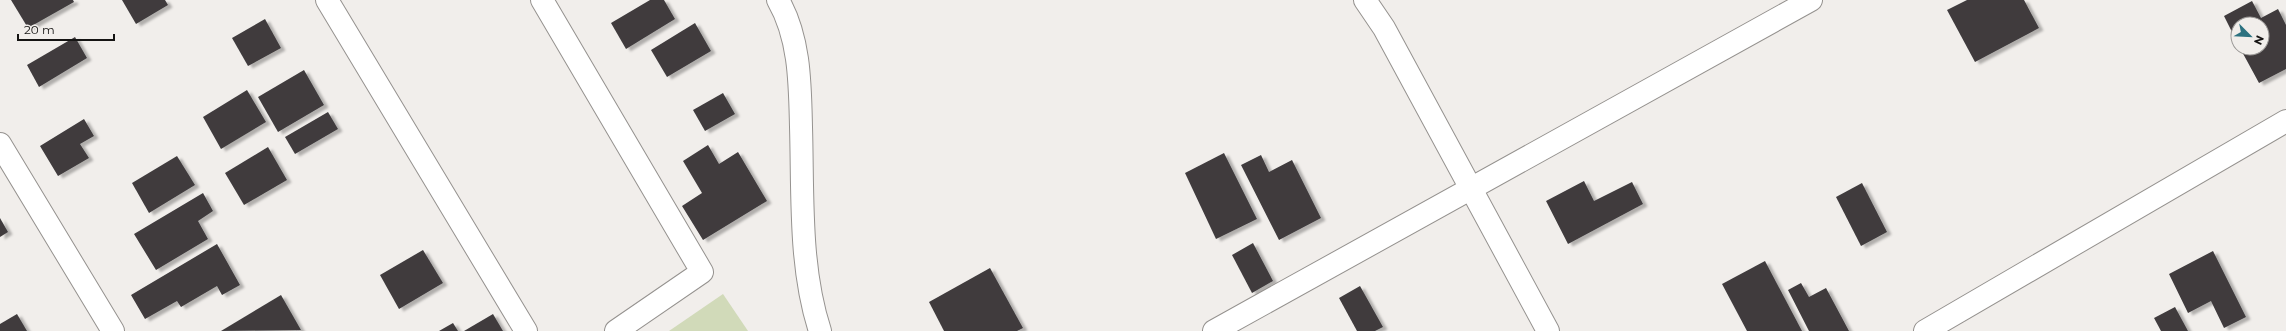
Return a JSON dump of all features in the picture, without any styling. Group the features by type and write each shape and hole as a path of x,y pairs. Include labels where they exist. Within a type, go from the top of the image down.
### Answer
{"street":[{"path":"327,0 526,331"},
{"path":"542,0 702,272 616,331"},
{"path":"778,0 793,37 800,72 806,254 811,304 820,331"},
{"path":"1365,0 1384,28 1548,331"},
{"path":"1214,331 1810,0"},
{"path":"1925,331 2286,121"},
{"path":"0,144 113,331"}],"green space":[{"path":"723,294 748,331 669,331"}],"building":[{"path":"11,0 73,0 74,2 28,28"},
{"path":"122,0 165,0 168,5 136,24"},
{"path":"650,0 664,0 675,19 626,49 611,23"},
{"path":"1967,0 2024,0 2039,28 1975,62 1947,10"},
{"path":"2252,1 2260,16 2230,16 2230,28 2224,16"},
{"path":"2278,9 2286,25 2286,69 2259,83 2244,56 2270,56 2270,16 2265,16"},
{"path":"265,19 281,48 248,66 232,38"},
{"path":"695,23 711,51 667,77 651,50"},
{"path":"75,37 87,58 39,87 27,65"},
{"path":"304,70 324,105 278,132 258,97"},
{"path":"247,90 266,122 221,149 203,117"},
{"path":"723,93 735,114 705,131 693,110"},
{"path":"328,112 338,129 295,154 285,137"},
{"path":"84,119 94,136 80,144 89,158 58,176 40,146"},
{"path":"708,145 719,164 738,152 767,201 703,240 682,206 702,193 683,161"},
{"path":"268,147 287,180 244,205 225,173"},
{"path":"1224,153 1257,219 1216,239 1185,173"},
{"path":"1261,155 1269,172 1292,160 1321,218 1279,240 1241,165"},
{"path":"177,156 195,185 149,213 132,183"},
{"path":"1584,181 1594,201 1632,182 1643,204 1568,244 1546,201"},
{"path":"1862,183 1887,232 1861,246 1836,197"},
{"path":"203,193 213,211 198,221 208,239 156,270 134,234"},
{"path":"0,218 8,232 0,237"},
{"path":"1253,243 1273,281 1252,293 1232,255"},
{"path":"217,244 240,285 222,295 217,286 181,307 177,301 145,319 131,295"},
{"path":"423,250 443,283 399,309 380,275"},
{"path":"2213,251 2246,317 2224,328 2211,301 2188,313 2169,274"},
{"path":"1765,261 1802,331 1747,331 1722,284"},
{"path":"990,268 1023,328 1017,331 944,331 929,302"},
{"path":"1801,283 1809,297 1826,288 1849,331 1809,331 1788,290"},
{"path":"1360,286 1383,327 1375,331 1357,331 1339,298"},
{"path":"281,295 301,330 221,331"},
{"path":"2175,307 2188,331 2161,331 2154,318"},
{"path":"17,314 27,331 0,331 0,324"},
{"path":"493,314 503,331 464,331"},
{"path":"453,323 458,331 439,331"}]}
